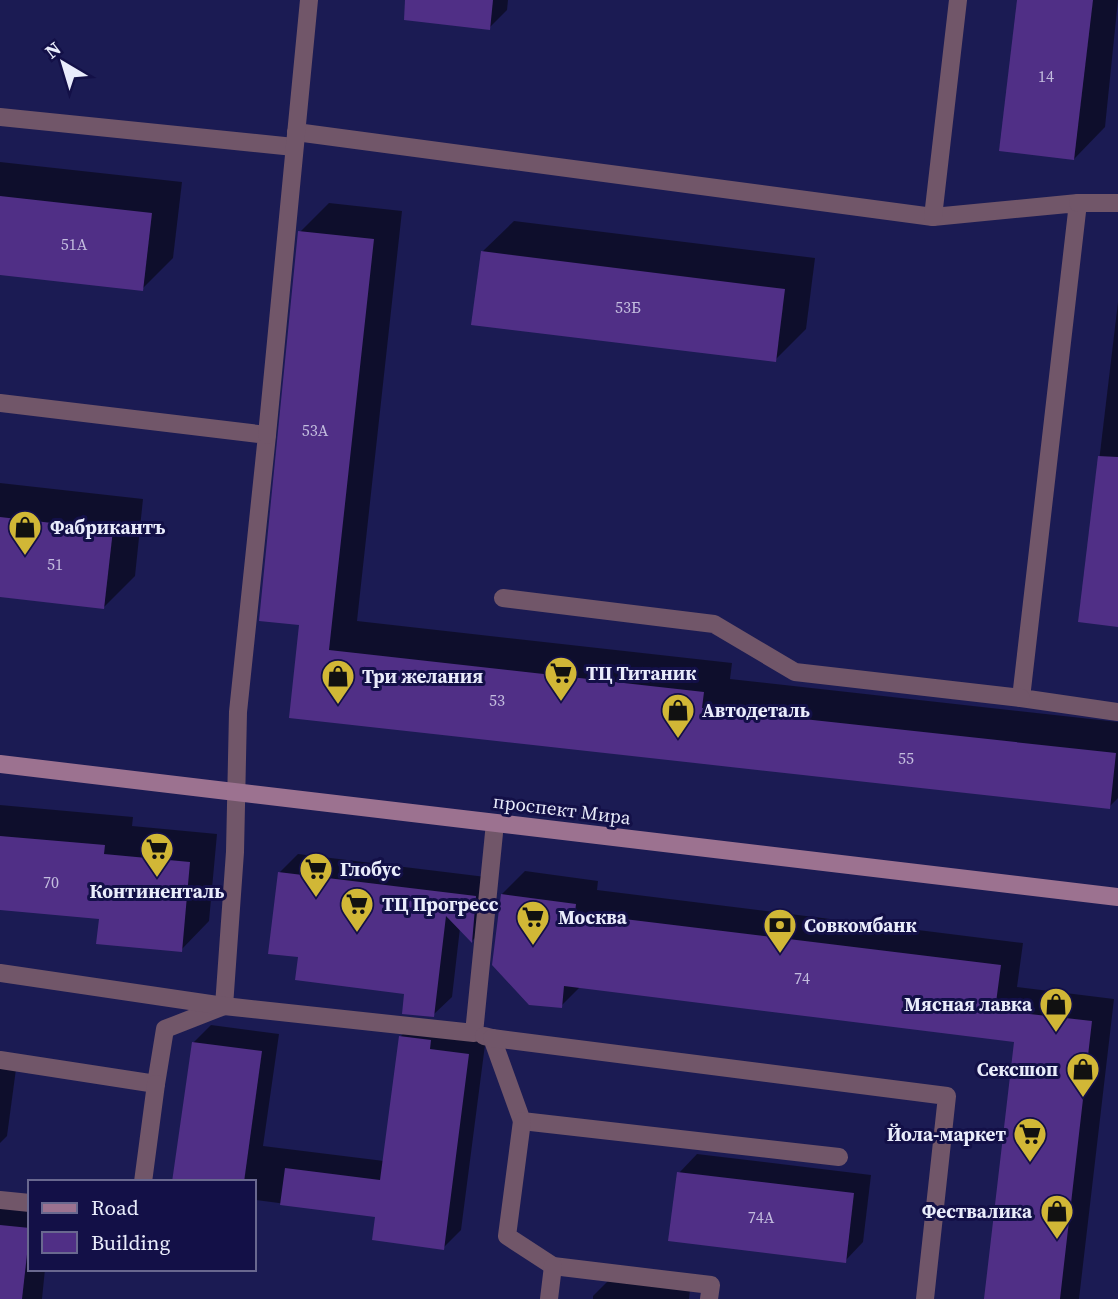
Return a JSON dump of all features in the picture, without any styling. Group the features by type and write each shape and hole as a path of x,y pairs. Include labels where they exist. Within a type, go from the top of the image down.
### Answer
{"main road":[{"name":"проспект Мира","path":"0,764 1118,897"}],"lane":[{"path":"224,1006 235,852 239,712 309,0"},
{"path":"933,217 958,0"},
{"path":"0,117 295,139 933,217 1118,203"},
{"path":"1021,698 1078,204"},
{"path":"0,403 267,435"},
{"path":"503,598 714,624 795,672 1118,712"},
{"path":"495,822 483,1036 522,1121 507,1236 553,1266 710,1285 709,1299"},
{"path":"0,973 224,1006 483,1036 947,1096 925,1299"},
{"path":"143,1180 165,1029 224,1006"},
{"path":"0,1060 156,1084"},
{"path":"522,1121 839,1157"},
{"path":"0,1200 28,1203"},
{"path":"549,1299 553,1266"}],"building":[{"path":"405,0 493,0 490,30 404,20"},
{"path":"1017,0 1093,0 1074,160 999,151"},
{"path":"0,196 152,213 143,291 0,275"},
{"path":"298,231 374,239 329,650 704,692 702,708 1116,753 1110,809 289,718 299,625 259,621"},
{"path":"481,251 785,289 776,362 471,325"},
{"path":"1098,456 1118,457 1118,627 1078,622"},
{"path":"0,517 113,530 104,609 0,597"},
{"path":"0,836 105,845 104,854 190,862 182,952 96,944 99,919 0,910"},
{"name":"ТЦ Прогресс","path":"278,872 476,896 472,943 446,916 434,1017 402,1014 404,994 295,980 298,957 268,954"},
{"path":"501,894 576,904 575,913 1001,965 995,1010 1092,1021 1060,1299 984,1299 1014,1042 564,986 562,1008 529,1005 492,965"},
{"path":"399,1036 431,1040 430,1049 469,1054 444,1250 372,1240 375,1217 280,1205 285,1168 380,1180"},
{"path":"192,1042 262,1051 244,1180 172,1180"},
{"path":"677,1172 854,1193 846,1263 668,1241"},
{"path":"0,1225 28,1228 22,1299 0,1299"}],"place":[{"name":"Фабрикантъ","path":"25,557"},
{"name":"ТЦ Титаник","path":"561,703"},
{"name":"Три желания","path":"338,706"},
{"name":"Автодеталь","path":"678,740"},
{"name":"Континенталь","path":"157,879"},
{"name":"Глобус","path":"316,899"},
{"name":"ТЦ Прогресс","path":"357,934"},
{"name":"Москва","path":"533,947"},
{"name":"Совкомбанк","path":"780,955"},
{"name":"Мясная лавка","path":"1056,1034"},
{"name":"Сексшоп","path":"1083,1099"},
{"name":"Йола-маркет","path":"1030,1164"},
{"name":"Фествалика","path":"1057,1241"}]}
